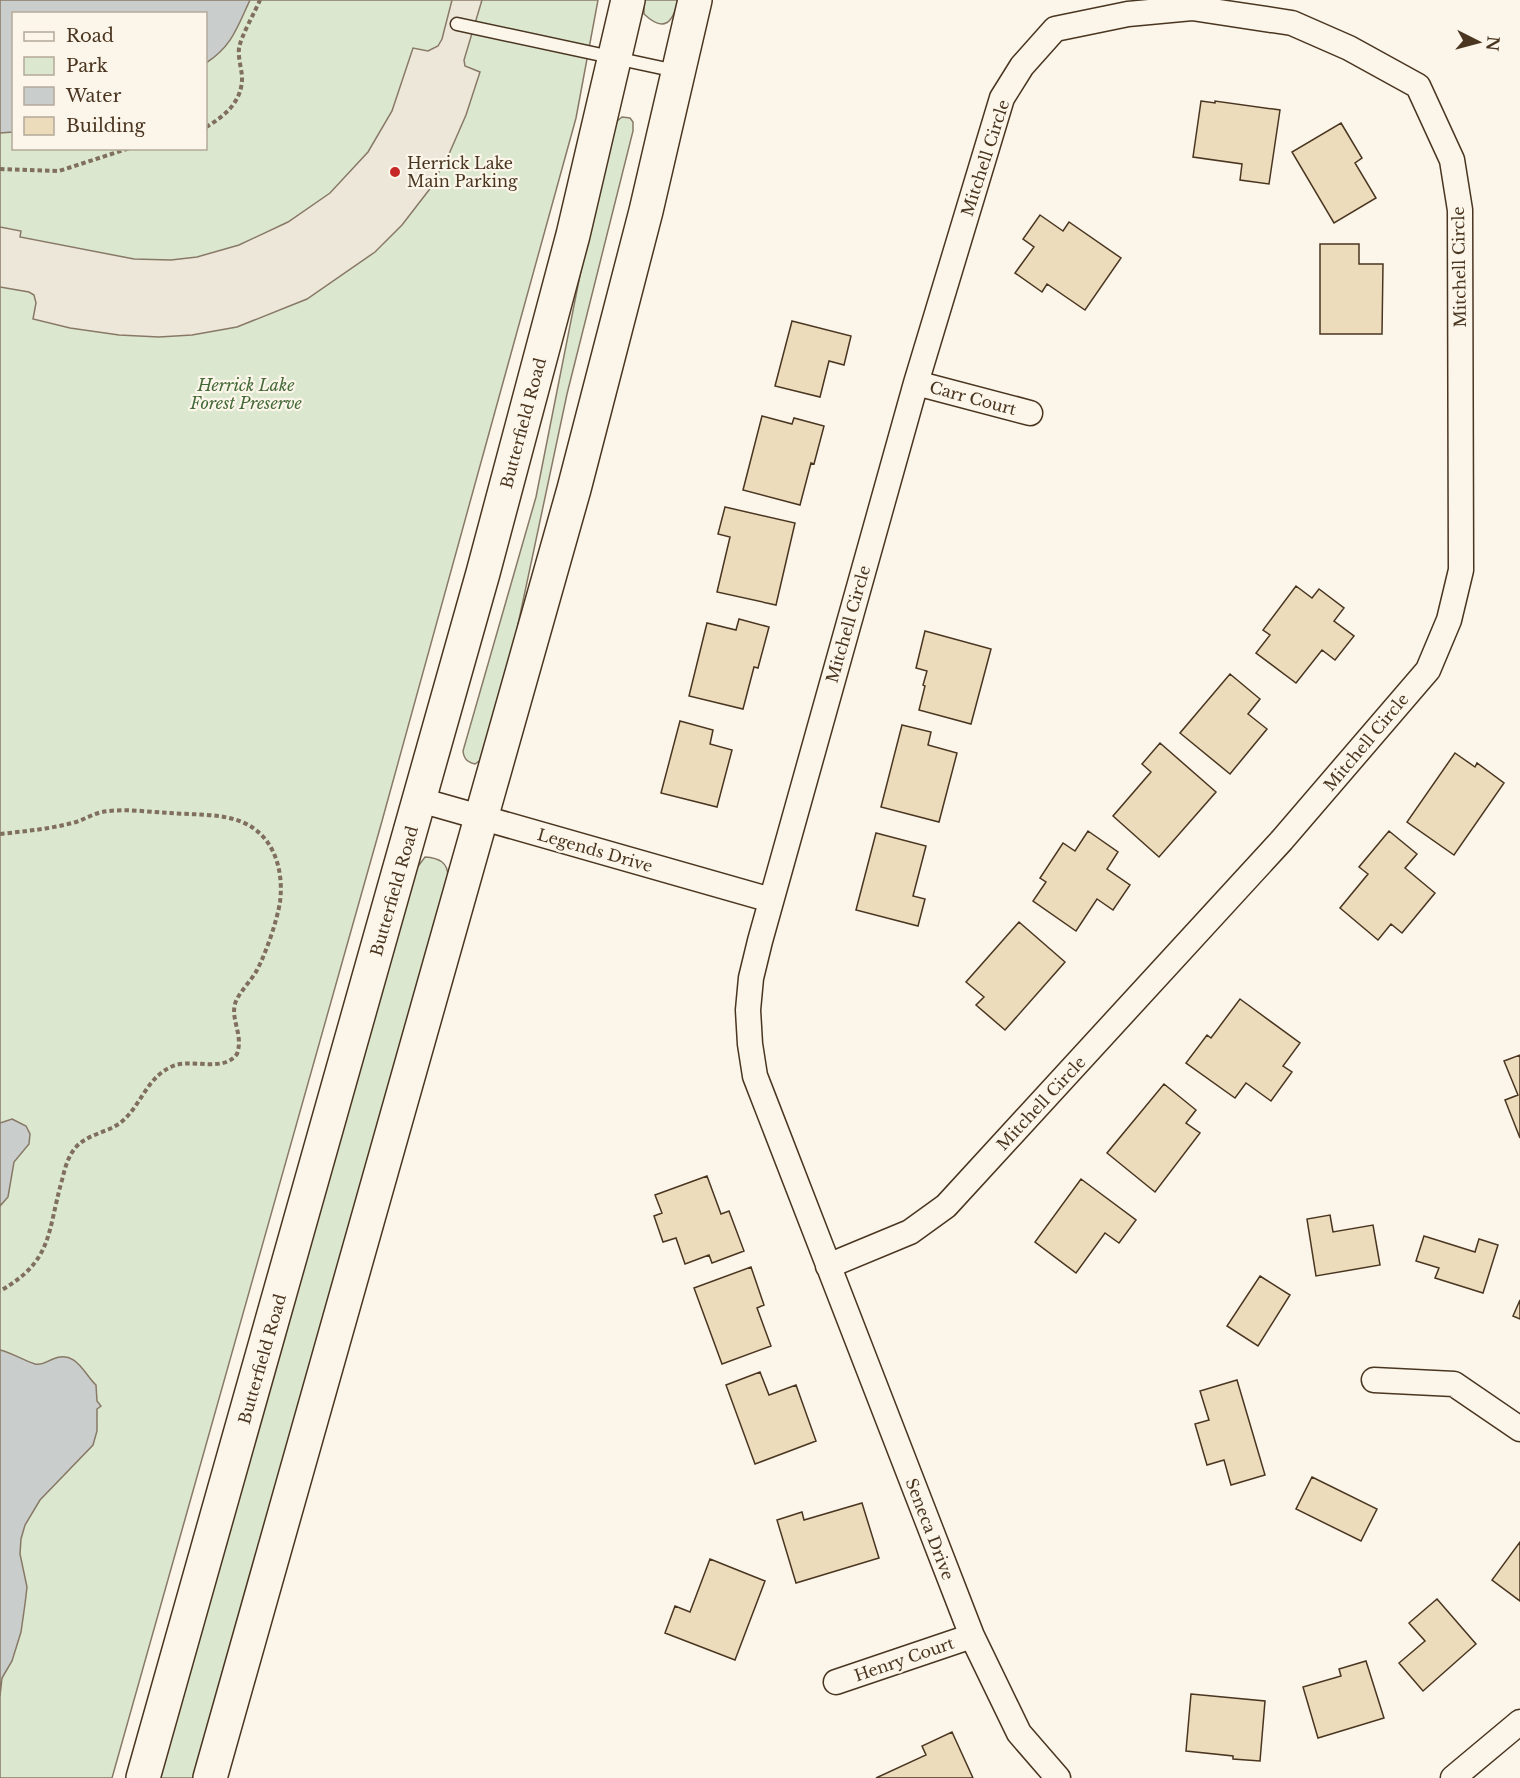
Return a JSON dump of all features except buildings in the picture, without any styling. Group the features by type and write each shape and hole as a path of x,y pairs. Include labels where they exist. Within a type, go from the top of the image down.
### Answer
{"main road":[{"name":"Butterfield Road","path":"143,1778 420,800 536,379 573,235 628,0"},
{"path":"210,1778 482,818 607,367 695,0"}],"street":[{"name":"Mitchell Circle","path":"1192,8 1292,23 1349,48 1418,86 1452,160 1460,210 1461,570 1449,620 1428,670 1282,840 946,1206 910,1232 828,1266 755,1076 748,1010 751,978 771,900 916,383 1002,98 1022,66 1054,28 1128,14 1192,8"},
{"name":"Carr Court","path":"916,383 1030,413"},
{"name":"Legends Drive","path":"420,800 771,900"},
{"name":"Seneca Drive","path":"828,1266 972,1636 1019,1733 1058,1778"},
{"path":"1374,1380 1454,1384 1520,1429"},
{"name":"Henry Court","path":"836,1682 972,1636"},
{"path":"1453,1778 1520,1722"}],"lane":[{"path":"457,24 679,72"}],"path":[{"path":"207,126 222,118 234,105 240,92 242,80 239,47 260,0"},
{"path":"0,170 59,171 124,150"},
{"path":"0,834 42,830 79,821 102,812 214,816 232,819 243,822 254,829 268,843 276,857 281,888 280,903 259,967 236,1001 234,1011 240,1036 237,1054 227,1063 185,1063 172,1066 147,1087 132,1110 120,1122 83,1140 66,1162 40,1258 19,1280 0,1291"}],"green space":[{"name":"Herrick Lake Forest Preserve","path":"0,0 598,0 576,118 382,821 112,1778 0,1778"},
{"path":"644,0 678,0 670,20 662,24 651,20 644,14"},
{"path":"622,117 630,118 633,122 633,131 567,394 513,648 482,759 475,764 466,760 463,751 536,497 587,240 616,122"},
{"path":"425,857 442,862 448,872 448,877 194,1778 160,1778 416,869"}],"shaded area":[{"name":"Herrick Lake Main Parking","path":"452,0 482,0 464,60 465,66 480,72 466,115 449,154 429,190 402,225 375,252 307,299 237,327 192,335 159,337 119,335 70,328 33,319 36,303 34,295 0,287 0,227 21,231 20,237 134,259 171,260 197,257 239,245 288,222 330,193 368,152 392,111 413,48 428,51 438,46"}],"water":[{"path":"0,0 250,0 228,43 207,62 207,12 12,12 12,132 0,133"},
{"path":"12,1119 26,1126 30,1134 29,1144 14,1162 8,1197 0,1206 0,1123"},
{"path":"0,1350 38,1364 61,1357 74,1360 96,1385 97,1401 101,1406 97,1409 97,1431 93,1445 40,1500 25,1525 20,1554 27,1587 21,1632 12,1661 2,1678 0,1696"}],"place":[{"name":"Herrick Lake Main Parking","path":"395,172"}]}
